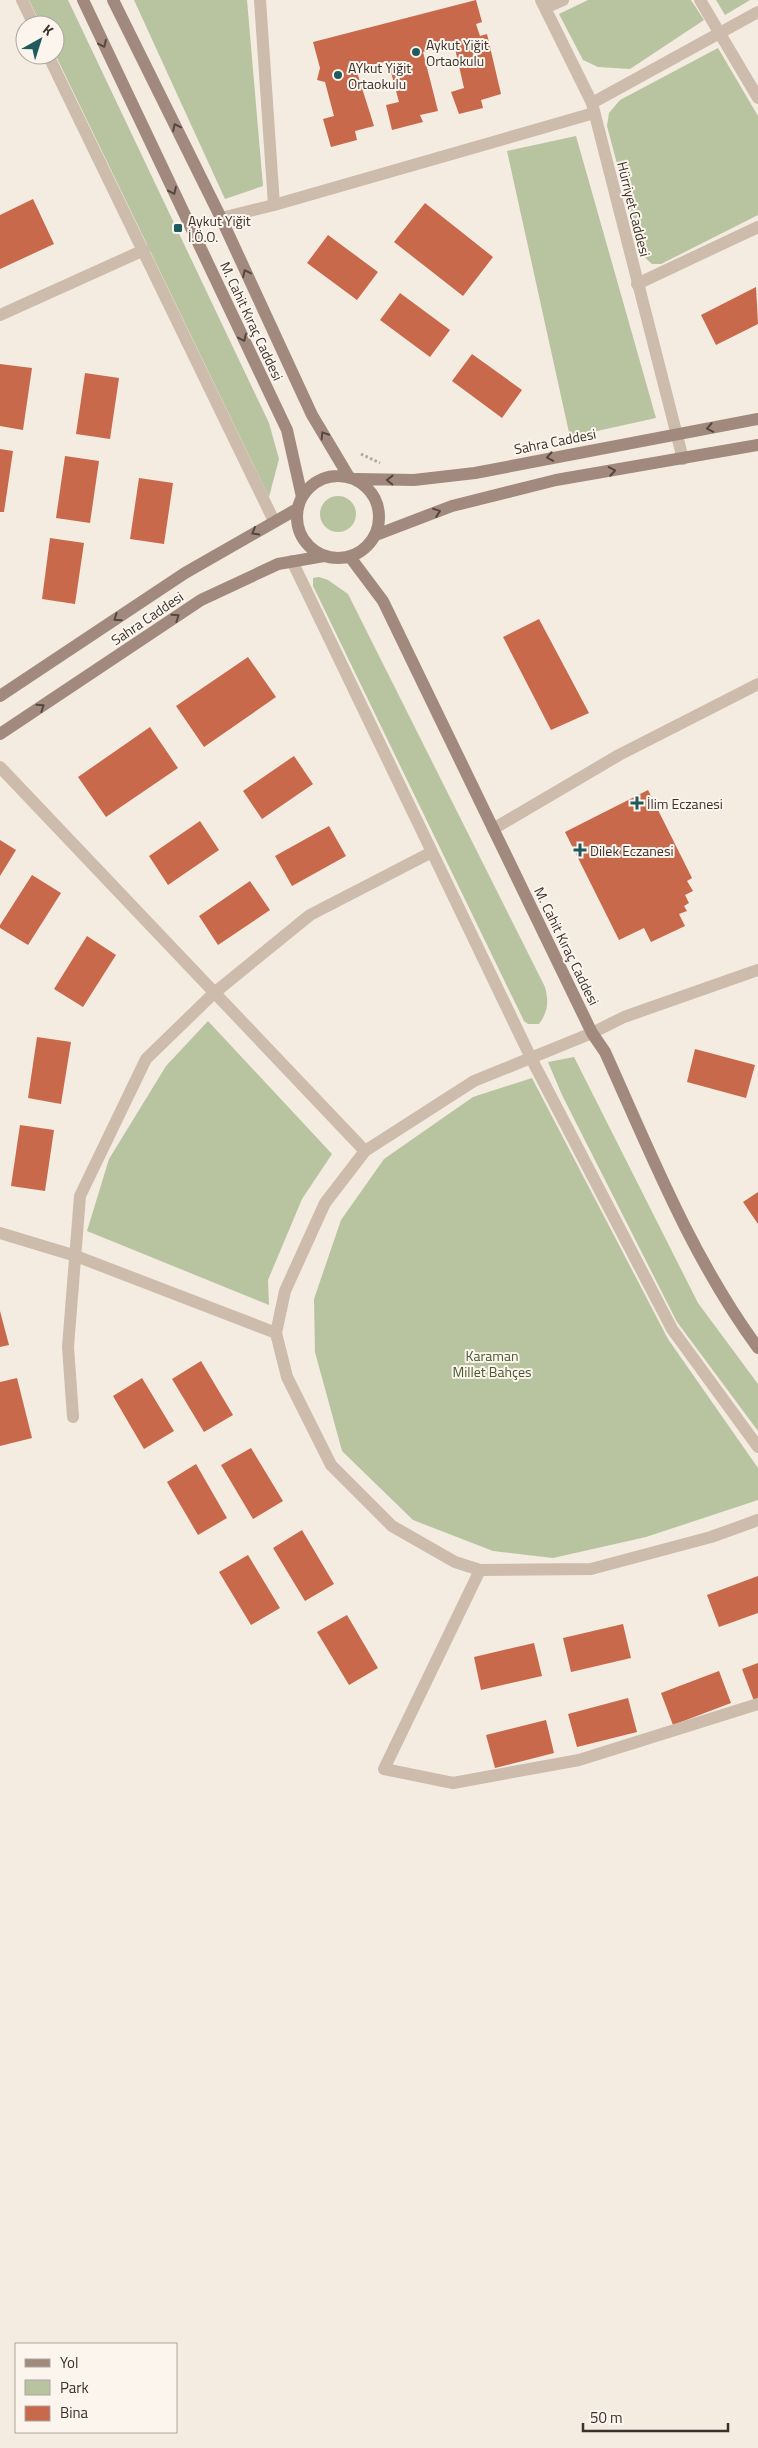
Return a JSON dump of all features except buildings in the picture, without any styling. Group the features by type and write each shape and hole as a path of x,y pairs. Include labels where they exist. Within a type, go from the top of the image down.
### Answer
{"street":[{"path":"22,0 29,15"},
{"name":"M. Cahit Kıraç Caddesi","path":"82,0 287,430 300,503"},
{"name":"M. Cahit Kıraç Caddesi","path":"113,0 221,218 312,415 353,478"},
{"path":"260,0 274,205"},
{"path":"543,4 562,0"},
{"path":"700,0 758,98"},
{"name":"Hürriyet Caddesi","path":"543,4 593,108 683,458"},
{"path":"221,218 274,205 593,108 758,12"},
{"path":"53,65 274,521"},
{"path":"637,284 758,227"},
{"path":"0,315 144,250"},
{"name":"Sahra Caddesi","path":"353,478 414,480 475,473 758,418"},
{"path":"376,535 452,506 556,480 758,445"},
{"path":"332,476 353,478 368,487 378,504 380,523 376,535 369,545 350,557 324,556 314,550 302,537 297,520 300,503 310,486 320,479 332,476"},
{"name":"Sahra Caddesi","path":"0,696 185,572 274,521 300,503"},
{"name":"Sahra Caddesi","path":"0,734 201,600 278,564 324,556"},
{"name":"M. Cahit Kıraç Caddesi","path":"350,557 383,601 592,1033 605,1052 693,1244 738,1321 758,1348"},
{"path":"292,561 531,1058 672,1329 758,1447"},
{"path":"493,829 619,755 758,684"},
{"path":"0,767 213,994 365,1151"},
{"path":"73,1417 68,1347 80,1196 146,1058 213,994 310,916 432,852"},
{"path":"754,974 624,1017 592,1033 474,1081 365,1151 325,1203 285,1292 276,1333 287,1377 331,1465 392,1526 455,1562 480,1570 591,1569 711,1536 758,1520"},
{"path":"0,1233 76,1256 276,1333"},
{"path":"480,1570 384,1769 453,1783 579,1760 758,1704"}],"green space":[{"path":"29,0 68,0 269,423 279,459 269,497 60,65 65,65 65,15 36,15"},
{"path":"134,0 247,0 263,186 225,199"},
{"path":"588,0 691,0 704,20 630,69 598,67 583,60 559,14"},
{"path":"716,0 750,0 725,15"},
{"path":"718,48 758,116 758,215 661,264 652,264 641,254 607,126 609,113 620,100"},
{"path":"576,136 656,418 570,437 507,151"},
{"path":"338,496 345,497 351,501 355,507 355,521 351,527 345,531 338,532 331,531 325,527 321,521 320,514 321,507 325,501 331,497"},
{"path":"319,577 328,580 348,594 545,987 547,1007 539,1024 528,1024 524,1021 313,586 313,578"},
{"path":"208,1021 332,1154 302,1199 268,1280 269,1305 87,1231 109,1159 166,1066"},
{"path":"574,1057 698,1303 758,1384 758,1431 677,1322 562,1095 548,1062"},
{"name":"Karaman Millet Bahçes","path":"532,1078 668,1339 758,1468 758,1500 646,1537 553,1558 493,1551 413,1520 342,1451 315,1352 314,1299 341,1220 384,1159 473,1097"}],"place":[{"name":"Aykut Yiğit Ortaokulu","path":"416,52"},
{"name":"AYkut Yiğit Ortaokulu","path":"338,75"},
{"name":"Aykut Yiğit İ.Ö.O.","path":"178,228"},
{"name":"İlim Eczanesi","path":"637,803"},
{"name":"Dilek Eczanesi","path":"580,850"}]}
